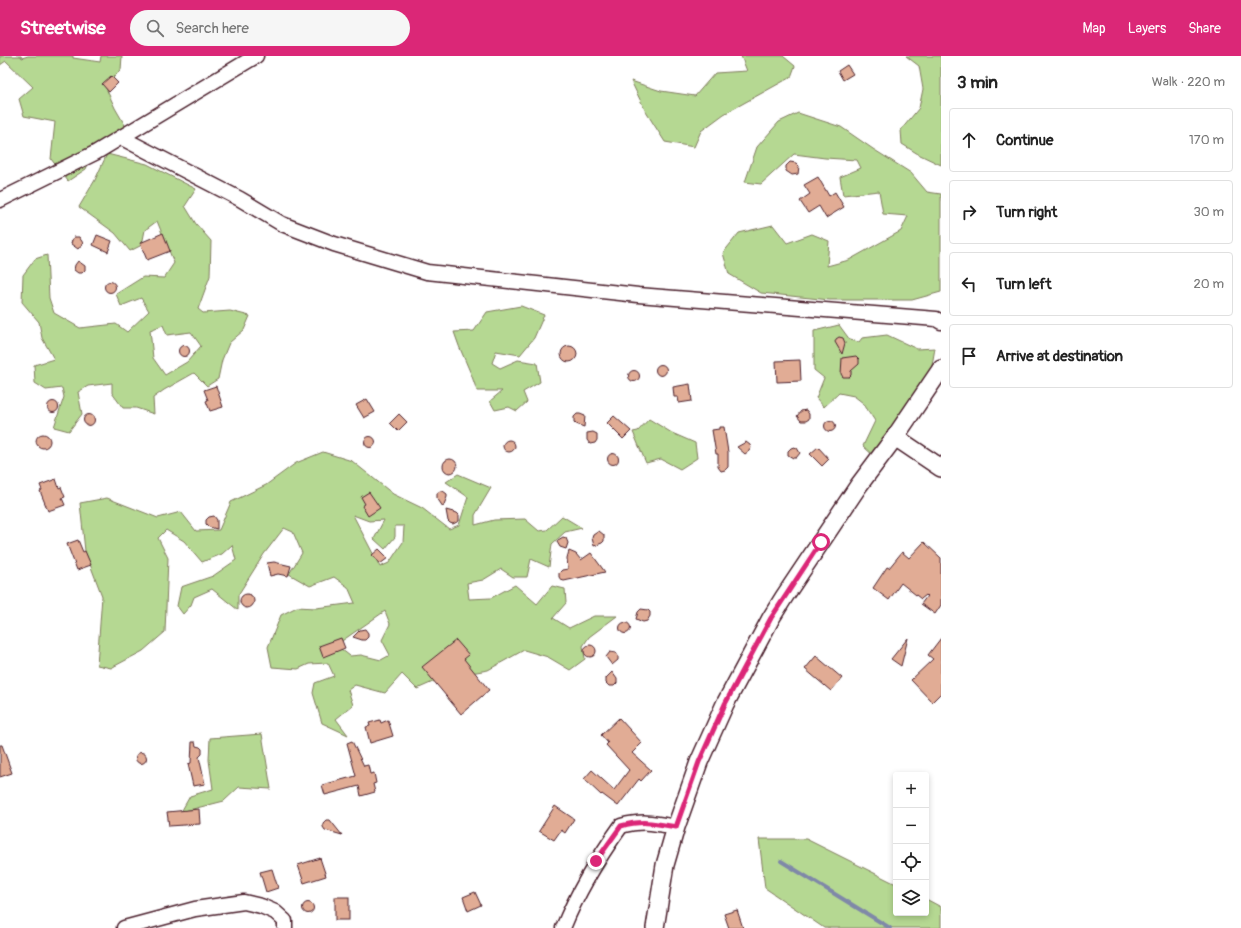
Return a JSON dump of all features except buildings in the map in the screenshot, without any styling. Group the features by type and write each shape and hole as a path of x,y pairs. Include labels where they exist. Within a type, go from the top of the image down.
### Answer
{"street":[{"path":"0,200 68,168 122,138 256,56"},
{"path":"122,138 240,199 282,224 334,244 428,272 638,295 936,319 941,322"},
{"path":"655,928 665,865 676,827 699,762 721,712 771,618 859,485 895,437 941,369"},
{"path":"895,437 941,468"},
{"path":"563,928 571,908 596,861 621,826 647,822 676,827"},
{"path":"124,928 195,909 244,902 261,906 275,912 285,921 286,928"}],"green space":[{"path":"0,56 21,56 22,58 28,56 73,56 73,58 100,62 101,56 122,56 121,70 105,86 115,108 129,132 95,148 86,169 68,181 51,159 55,122 24,116 19,99 33,87 6,61 0,65"},
{"path":"741,56 783,56 795,66 791,77 724,114 701,131 694,147 665,142 646,112 631,81 661,91 695,96 715,73 747,71"},
{"path":"906,56 941,56 941,165 918,154 902,144 901,130 919,108 923,89 919,66"},
{"path":"798,113 841,127 911,173 927,192 941,194 941,292 912,300 830,300 761,293 729,274 723,253 739,233 773,225 787,243 812,234 829,241 827,266 849,260 901,231 908,216 883,214 879,191 843,195 840,177 861,168 857,160 794,154 761,184 745,182 757,147 779,122"},
{"path":"107,154 147,164 196,189 185,206 196,224 211,241 210,276 198,309 203,313 230,311 250,316 244,330 229,343 222,360 218,379 207,386 194,373 153,398 154,414 136,408 123,408 112,393 112,383 88,386 78,392 82,414 69,431 54,427 64,397 62,388 46,390 35,383 34,365 54,359 42,338 39,322 22,302 23,275 35,259 47,255 49,298 54,313 80,328 116,324 127,332 149,311 141,298 121,306 116,294 143,277 164,278 174,263 157,221 145,230 142,245 130,251 115,233 79,207 95,180","holes":["163,325 167,335 191,332 201,346 187,362 165,375 153,358 150,330"]},
{"path":"521,306 544,315 534,338 520,355 496,351 492,363 500,368 518,360 537,363 540,382 523,392 527,402 517,411 509,407 495,410 490,401 502,391 477,391 454,332 474,331 487,312"},
{"path":"839,325 850,340 859,342 862,338 887,335 917,349 935,348 930,377 877,459 863,446 875,421 863,403 854,396 839,393 824,407 816,398 824,378 814,370 814,331"},
{"path":"649,419 672,433 695,443 697,458 680,469 661,459 646,463 633,432 638,431"},
{"path":"323,452 352,461 393,494 422,508 449,529 459,525 468,497 446,482 458,474 491,488 475,515 475,525 494,520 525,519 539,531 547,530 562,516 582,528 565,532 552,544 549,567 531,559 527,577 513,577 501,569 483,580 467,583 469,599 491,598 515,585 537,604 552,586 565,589 566,603 553,618 569,628 594,616 617,616 589,637 583,646 585,659 570,670 548,657 524,650 488,670 442,678 417,689 402,674 385,693 355,685 348,690 353,705 336,719 348,735 322,723 313,693 315,683 334,676 328,663 309,664 298,669 272,667 268,647 281,615 297,607 316,608 355,603 348,587 334,577 310,586 289,574 302,553 293,532 284,528 264,554 238,595 238,610 212,589 194,597 191,605 183,614 177,606 181,587 213,576 236,560 232,545 222,554 202,562 184,541 166,530 158,538 168,558 165,632 143,651 111,668 97,665 102,596 85,551 80,503 107,498 158,518 181,512 196,531 219,530 231,502 266,485 296,463","holes":["353,515 369,521 384,520 374,539 385,549 395,537 395,526 404,526 403,542 389,563 380,567","385,611 390,624 382,640 390,655 381,660 361,655 350,656 336,645"]},
{"path":"262,734 271,789 239,787 224,801 181,812 190,796 213,789 209,760 210,738"},
{"path":"759,839 806,839 893,882 893,916 929,916 929,901 941,907 941,928 824,928 765,888"}],"waterway":[{"path":"781,861 890,928"}],"route":[{"path":"596,861 621,826 647,822 676,827 699,762 725,704 771,618 821,542"}]}
